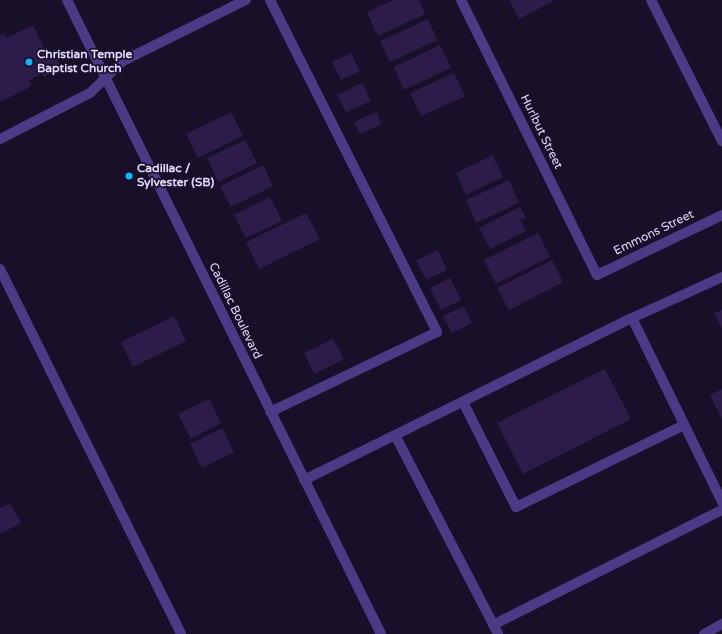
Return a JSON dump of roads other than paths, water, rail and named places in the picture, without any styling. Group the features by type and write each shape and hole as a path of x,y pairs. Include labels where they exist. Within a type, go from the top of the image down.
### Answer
{"street":[{"name":"Cadillac Boulevard","path":"67,0 107,77 270,412 381,634"},
{"path":"0,139 90,93 123,61 246,0"},
{"path":"270,0 437,332 270,412"},
{"name":"Hurlbut Street","path":"461,0 597,275"},
{"path":"651,0 722,141"},
{"name":"Emmons Street","path":"597,275 722,215"},
{"path":"0,270 181,634"},
{"path":"304,480 632,318 722,277"},
{"path":"632,318 722,502"},
{"path":"463,402 516,508 684,425"},
{"path":"395,435 498,634"},
{"path":"493,625 722,510"},
{"path":"704,634 722,624"}],"place":[{"name":"Christian Temple Baptist Church","path":"29,62"},
{"name":"Cadillac / Sylvester (SB)","path":"129,176"}]}
